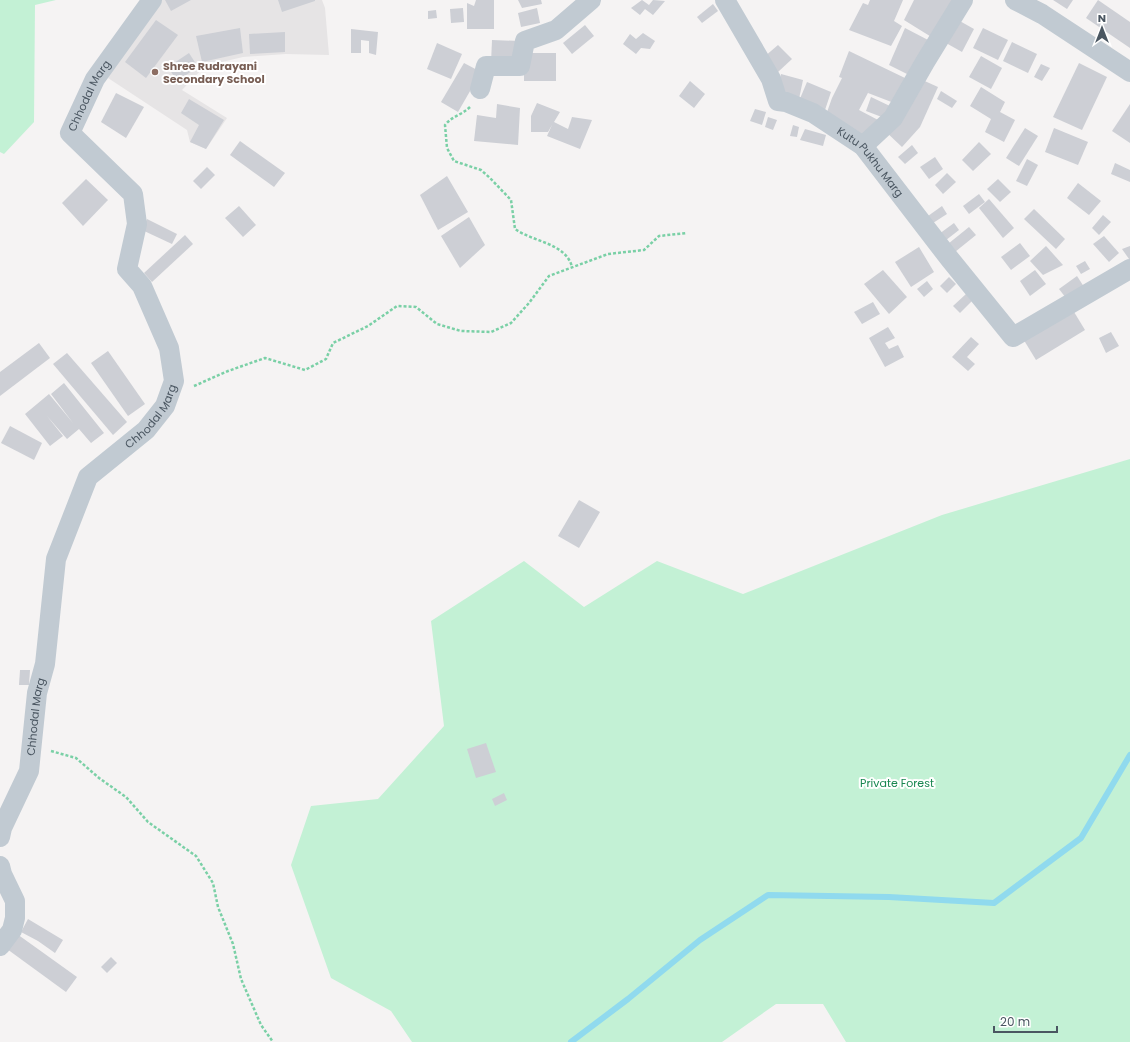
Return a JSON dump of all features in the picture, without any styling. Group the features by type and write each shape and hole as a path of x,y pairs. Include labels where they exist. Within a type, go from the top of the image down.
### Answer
{"street":[{"name":"Chhodal Marg","path":"0,837 2,828 29,771 37,693 45,664 56,559 88,477 146,430 165,406 174,381 169,348 142,286 127,269 136,224 132,194 70,132 95,79 152,0"},
{"path":"480,89 486,66 520,66 525,41 556,30 591,0"},
{"name":"Kutu Pukhu Marg","path":"725,0 771,79 778,101 786,102 813,113 862,146 949,258 1013,337 1130,269"},
{"path":"862,146 893,118 962,0"},
{"path":"1015,0 1042,14 1130,72"},
{"path":"0,866 2,874 15,901 15,918 12,930 0,946"}],"path":[{"path":"480,89 470,107 464,113 450,119 445,125 447,148 454,161 481,170 511,200 515,229 564,253 571,262 572,267"},
{"path":"172,387 191,387 228,371 265,358 305,370 326,359 333,343 368,326 397,306 416,307 438,324 461,331 491,332 510,323 529,303 549,276 608,254 644,250 658,236 687,233"},
{"path":"32,745 76,758 99,778 126,797 148,822 196,856 213,883 218,907 233,944 241,979 261,1025 272,1042"}],"shaded area":[{"name":"Shree Rudrayani Secondary School","path":"156,0 322,0 325,8 329,55 286,54 243,57 205,66 182,90 227,118 206,149 190,142 187,130 108,78"}],"green space":[{"path":"0,0 56,0 35,5 34,122 4,154 0,152"},
{"name":"Private Forest","path":"1130,459 1130,1042 846,1042 823,1004 776,1004 722,1042 412,1042 391,1011 331,978 291,865 311,806 378,799 444,726 431,621 524,561 584,607 657,561 743,594 942,515"}],"building":[{"path":"165,0 191,0 171,11"},
{"path":"278,0 315,0 315,1 282,12"},
{"path":"476,0 494,0 494,29 467,29 467,3 474,6"},
{"path":"518,0 541,0 542,4 522,8"},
{"path":"642,0 649,5 653,0 665,1 653,15 645,9 640,15 631,8"},
{"path":"870,0 903,0 894,21 902,26 891,46 849,30 863,3 868,5"},
{"path":"914,0 952,0 933,38 904,20"},
{"path":"1053,0 1073,0 1067,9"},
{"path":"1098,0 1130,22 1130,48 1086,18"},
{"path":"713,4 718,11 702,23 697,17"},
{"path":"463,8 464,22 451,23 450,9"},
{"path":"537,8 540,23 521,27 518,13"},
{"path":"436,10 437,18 428,19 428,11"},
{"path":"156,20 178,35 146,78 125,62"},
{"path":"958,20 974,29 962,52 946,43"},
{"path":"585,25 594,36 572,54 563,43"},
{"path":"240,28 243,53 202,62 196,36"},
{"path":"905,28 930,41 911,76 889,65"},
{"path":"983,28 1008,40 998,60 973,48"},
{"path":"351,29 378,32 376,55 369,53 369,41 361,40 361,53 351,53"},
{"path":"285,32 285,52 250,54 249,34"},
{"path":"643,33 655,41 650,49 641,48 636,54 623,44 630,34 636,39"},
{"path":"492,40 520,41 520,64 491,63"},
{"path":"1012,42 1037,54 1028,73 1003,61"},
{"path":"437,43 462,54 451,79 427,69"},
{"path":"778,45 792,59 778,72 764,57"},
{"path":"849,51 905,78 894,103 868,93 870,89 859,110 880,121 866,137 826,115 832,98 842,78 839,77"},
{"path":"189,53 198,67 177,81 168,67"},
{"path":"524,53 556,53 556,81 524,81"},
{"path":"981,56 1002,68 991,89 969,77"},
{"path":"464,63 481,72 458,112 441,102"},
{"path":"1079,63 1107,77 1082,130 1053,117"},
{"path":"1041,64 1050,68 1042,81 1034,77"},
{"path":"781,74 803,80 799,99 777,93"},
{"path":"918,78 938,87 920,127 902,147 884,130"},
{"path":"690,81 705,94 694,108 679,96"},
{"path":"807,82 831,92 824,113 799,101"},
{"path":"981,87 1005,102 1000,112 1015,120 1004,142 985,132 991,119 970,106"},
{"path":"941,91 957,101 952,108 937,99"},
{"path":"116,93 144,107 126,138 101,122"},
{"path":"871,97 892,107 887,119 866,111"},
{"path":"189,99 224,120 206,149 190,142 199,125 181,113"},
{"path":"537,103 560,112 554,122 568,129 572,117 592,120 580,149 547,136 552,125 548,132 531,132 531,116"},
{"path":"497,104 520,108 518,145 474,141 477,115 496,118"},
{"path":"1130,104 1130,143 1112,131"},
{"path":"755,109 766,112 762,125 750,121"},
{"path":"768,117 777,120 773,130 765,127"},
{"path":"793,125 799,127 797,137 790,136"},
{"path":"1025,128 1038,136 1019,166 1006,158"},
{"path":"1054,128 1088,142 1078,165 1045,152"},
{"path":"805,129 826,135 823,146 800,140"},
{"path":"240,141 285,173 274,187 230,155"},
{"path":"979,142 991,154 973,171 962,160"},
{"path":"912,145 918,153 905,164 898,157"},
{"path":"935,157 943,169 929,179 920,167"},
{"path":"1027,159 1038,165 1027,186 1016,181"},
{"path":"1115,163 1130,170 1130,182 1111,174"},
{"path":"207,167 215,175 201,189 193,181"},
{"path":"947,173 956,182 943,194 935,185"},
{"path":"447,176 468,212 438,230 420,195"},
{"path":"86,179 108,200 83,226 62,203"},
{"path":"998,179 1011,192 1000,202 987,189"},
{"path":"1078,183 1101,201 1089,215 1067,198"},
{"path":"979,194 985,202 969,214 963,206"},
{"path":"989,199 1014,228 1003,238 979,208"},
{"path":"239,206 256,225 243,237 225,218"},
{"path":"942,206 947,214 933,223 928,216"},
{"path":"1034,209 1065,239 1056,249 1024,219"},
{"path":"1103,215 1111,222 1099,235 1092,228"},
{"path":"469,217 485,245 460,268 441,236"},
{"path":"147,219 177,234 172,244 142,230"},
{"path":"954,223 959,230 941,244 935,237"},
{"path":"969,227 976,235 950,256 943,248"},
{"path":"185,235 193,244 152,282 144,273"},
{"path":"1104,236 1119,253 1109,262 1093,244"},
{"path":"1020,243 1030,256 1011,270 1001,257"},
{"path":"1046,246 1063,265 1043,275 1030,261"},
{"path":"1130,246 1130,259 1129,259 1122,249"},
{"path":"919,247 934,272 911,287 895,262"},
{"path":"1085,261 1090,269 1081,274 1076,266"},
{"path":"883,270 907,297 889,314 864,284"},
{"path":"1035,270 1046,284 1030,296 1020,281"},
{"path":"1077,276 1086,290 1069,302 1059,289"},
{"path":"949,277 956,284 947,293 940,286"},
{"path":"927,281 933,289 924,297 917,289"},
{"path":"966,294 972,301 960,313 953,306"},
{"path":"873,302 880,314 862,324 854,312"},
{"path":"1071,307 1085,330 1036,360 1022,337"},
{"path":"888,327 895,338 885,343 889,349 898,345 904,357 885,367 869,338"},
{"path":"1111,332 1119,346 1106,353 1099,338"},
{"path":"971,337 979,344 967,357 975,364 968,371 952,357"},
{"path":"39,343 50,358 0,396 0,372"},
{"path":"108,351 145,404 128,416 91,363"},
{"path":"67,353 127,422 113,435 53,364"},
{"path":"64,383 104,433 91,443 79,429 67,439 47,416 63,436 50,446 25,414 49,394 73,423 51,394"},
{"path":"10,426 42,443 34,460 1,443"},
{"path":"579,500 600,512 579,548 558,536"},
{"path":"20,670 30,670 29,685 19,685"},
{"path":"486,743 496,772 476,778 467,749"},
{"path":"504,793 507,800 495,806 492,799"},
{"path":"28,919 63,940 55,953 38,941 21,932"},
{"path":"17,934 77,977 66,992 7,949"},
{"path":"111,957 117,963 107,973 101,967"}],"waterway":[{"path":"571,1042 628,999 700,940 768,895 889,897 994,903 1081,838 1130,755"}],"place":[{"name":"Shree Rudrayani Secondary School","path":"155,72"}]}
